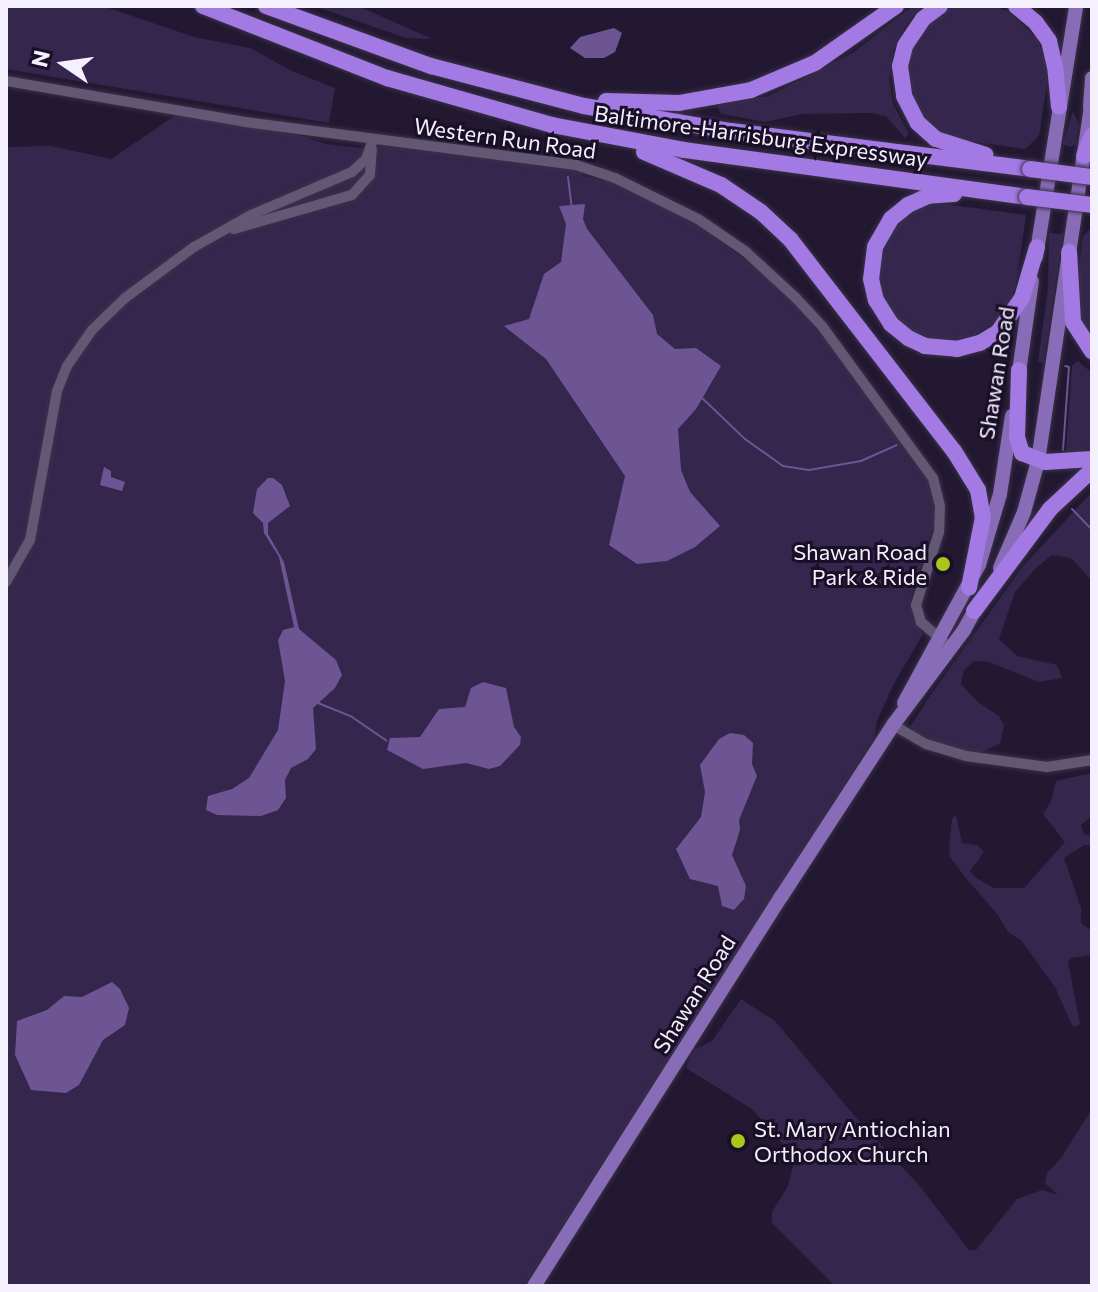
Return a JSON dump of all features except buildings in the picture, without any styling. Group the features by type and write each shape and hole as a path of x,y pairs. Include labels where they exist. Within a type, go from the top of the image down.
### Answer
{"highway":[{"name":"Baltimore-Harrisburg Expressway","path":"203,6 387,78 481,107 586,132 698,153 1092,205"},
{"name":"Baltimore-Harrisburg Expressway","path":"266,6 418,62 550,98 689,125 1030,165 1092,177"},
{"path":"550,98 556,93 614,102 679,103 751,90 815,63 896,6"},
{"path":"940,6 923,19 905,46 900,66 904,96 918,123 936,139 1030,165 1088,162 1092,135"},
{"path":"1016,6 1036,23 1049,41 1059,107"},
{"path":"586,132 673,161 721,185 761,212 804,254 972,478 983,517 969,588"},
{"path":"807,141 986,155"},
{"path":"1020,196 937,194 898,213 885,228 872,256 871,279 880,308 899,332 925,346 957,349 980,343 998,332 1016,310 1037,247"},
{"path":"1069,252 1073,322 1092,351"},
{"path":"1019,370 1018,446 1026,456 1038,461 1064,464 1092,459"},
{"path":"974,611 1050,509 1092,470"}],"main road":[{"name":"Shawan Road","path":"926,684 942,640 969,588 1000,494 1076,6"},
{"name":"Shawan Road","path":"534,1286 893,725 926,684 974,611 1008,552 1038,461 1069,252 1088,162 1092,78"},
{"name":"Shawan Road","path":"893,725 924,661 974,611"}],"street":[{"name":"Western Run Road","path":"6,81 373,140 547,161 602,173 691,214 729,239 776,277 822,326 933,478 940,506 939,532 916,605 921,622 942,640"},
{"path":"217,233 352,195 370,175 373,140"},
{"path":"6,582 30,540 57,391 72,357 92,330 125,298 173,260 217,233 352,172 366,159 373,140"},
{"path":"893,725 926,744 966,756 1047,767 1092,760"}],"shaded area":[{"path":"6,6 103,6 194,37 250,48 292,71 335,88 329,123 6,69"},
{"path":"314,6 358,6 432,39 406,38"},
{"path":"913,6 922,6 905,26 893,50 889,80 893,104 909,134 905,138 886,116 870,113 802,114 765,122 721,114 717,105 769,96 854,52"},
{"path":"956,6 995,6 1009,12 1038,40 1046,62 1047,83 1039,136 1025,149 949,138 929,127 909,101 905,67 916,34 945,10"},
{"path":"614,28 622,33 615,52 604,58 585,58 570,48 580,37"},
{"path":"1073,111 1078,123 1076,145 1070,147 1063,144"},
{"path":"176,115 289,132 326,144 359,148 385,146 582,170 582,176 620,184 680,213 773,280 819,330 929,480 934,492 936,518 911,597 913,618 923,634 893,685 877,721 874,738 524,1286 6,1286 6,147 51,146 111,159"},
{"path":"938,203 1026,215 1016,284 1009,304 995,322 975,335 941,343 910,334 885,308 875,272 890,227 917,208"},
{"path":"585,204 583,219 587,229 653,315 657,334 675,349 696,348 721,366 696,409 678,429 681,470 690,492 720,526 695,547 667,561 637,564 609,545 625,476 546,359 504,326 529,319 544,274 561,262 566,224 559,206"},
{"path":"1092,227 1092,339 1077,311 1076,289 1083,236"},
{"path":"1049,233 1063,234 1043,364 1038,361 1048,288"},
{"path":"1078,361 1092,373 1092,449 1079,453 1066,451 1072,366"},
{"path":"104,467 111,471 111,477 125,482 122,491 100,485"},
{"path":"268,478 282,485 290,506 268,523 268,534 284,562 299,629 336,660 342,675 335,688 313,708 316,749 308,759 291,768 285,780 286,798 278,810 261,816 217,815 206,810 208,796 232,789 249,778 278,730 285,681 278,640 283,630 294,627 279,557 264,533 263,523 253,513 257,489"},
{"path":"1092,492 1092,581 1071,558 1052,555 1015,592 999,639 1017,656 1057,665 1062,678 1039,682 989,662 974,661 964,670 961,684 978,702 999,716 1004,725 1000,744 978,753 949,749 913,731 910,727 929,697 1023,566"},
{"path":"483,682 506,688 514,727 521,737 520,745 500,766 489,769 466,763 423,769 387,750 390,738 420,737 439,709 465,707 471,688"},
{"path":"730,733 744,735 753,743 752,764 757,776 739,820 740,830 732,855 746,886 744,899 734,910 722,906 718,886 690,879 676,849 701,817 705,792 700,765 719,739"},
{"path":"1092,773 1092,816 1081,825 1084,834 1092,836 1092,845 1084,845 1064,858 1081,908 1081,923 1092,931 1092,955 1071,958 1068,962 1080,1024 1076,1027 1072,1025 1055,987 1021,940 1008,932 998,915 965,877 950,857 949,848 952,818 956,815 962,843 977,845 984,852 970,871 976,878 994,888 1024,888 1065,842 1043,814 1051,801 1056,781"},
{"path":"112,982 120,989 129,1008 125,1025 103,1040 79,1085 66,1093 31,1090 15,1055 17,1021 47,1010 64,996 82,997"},
{"path":"741,999 775,1021 857,1119 918,1184 969,1250 976,1250 1017,1199 1042,1190 1058,1195 1045,1183 1047,1173 1061,1158 1092,1109 1092,1286 835,1286 772,1223 772,1212 788,1186 792,1155 752,1109 686,1068 694,1050 712,1041"}],"waterway":[{"path":"568,177 572,208"},
{"path":"1063,450 1069,367 1065,366"},
{"path":"701,397 745,439 783,466 809,470 861,461 897,445"},
{"path":"1072,509 1092,530"},
{"path":"318,703 352,717 387,741"}],"place":[{"name":"Shawan Road Park & Ride","path":"943,564"},
{"name":"St. Mary Antiochian Orthodox Church","path":"738,1141"}]}
